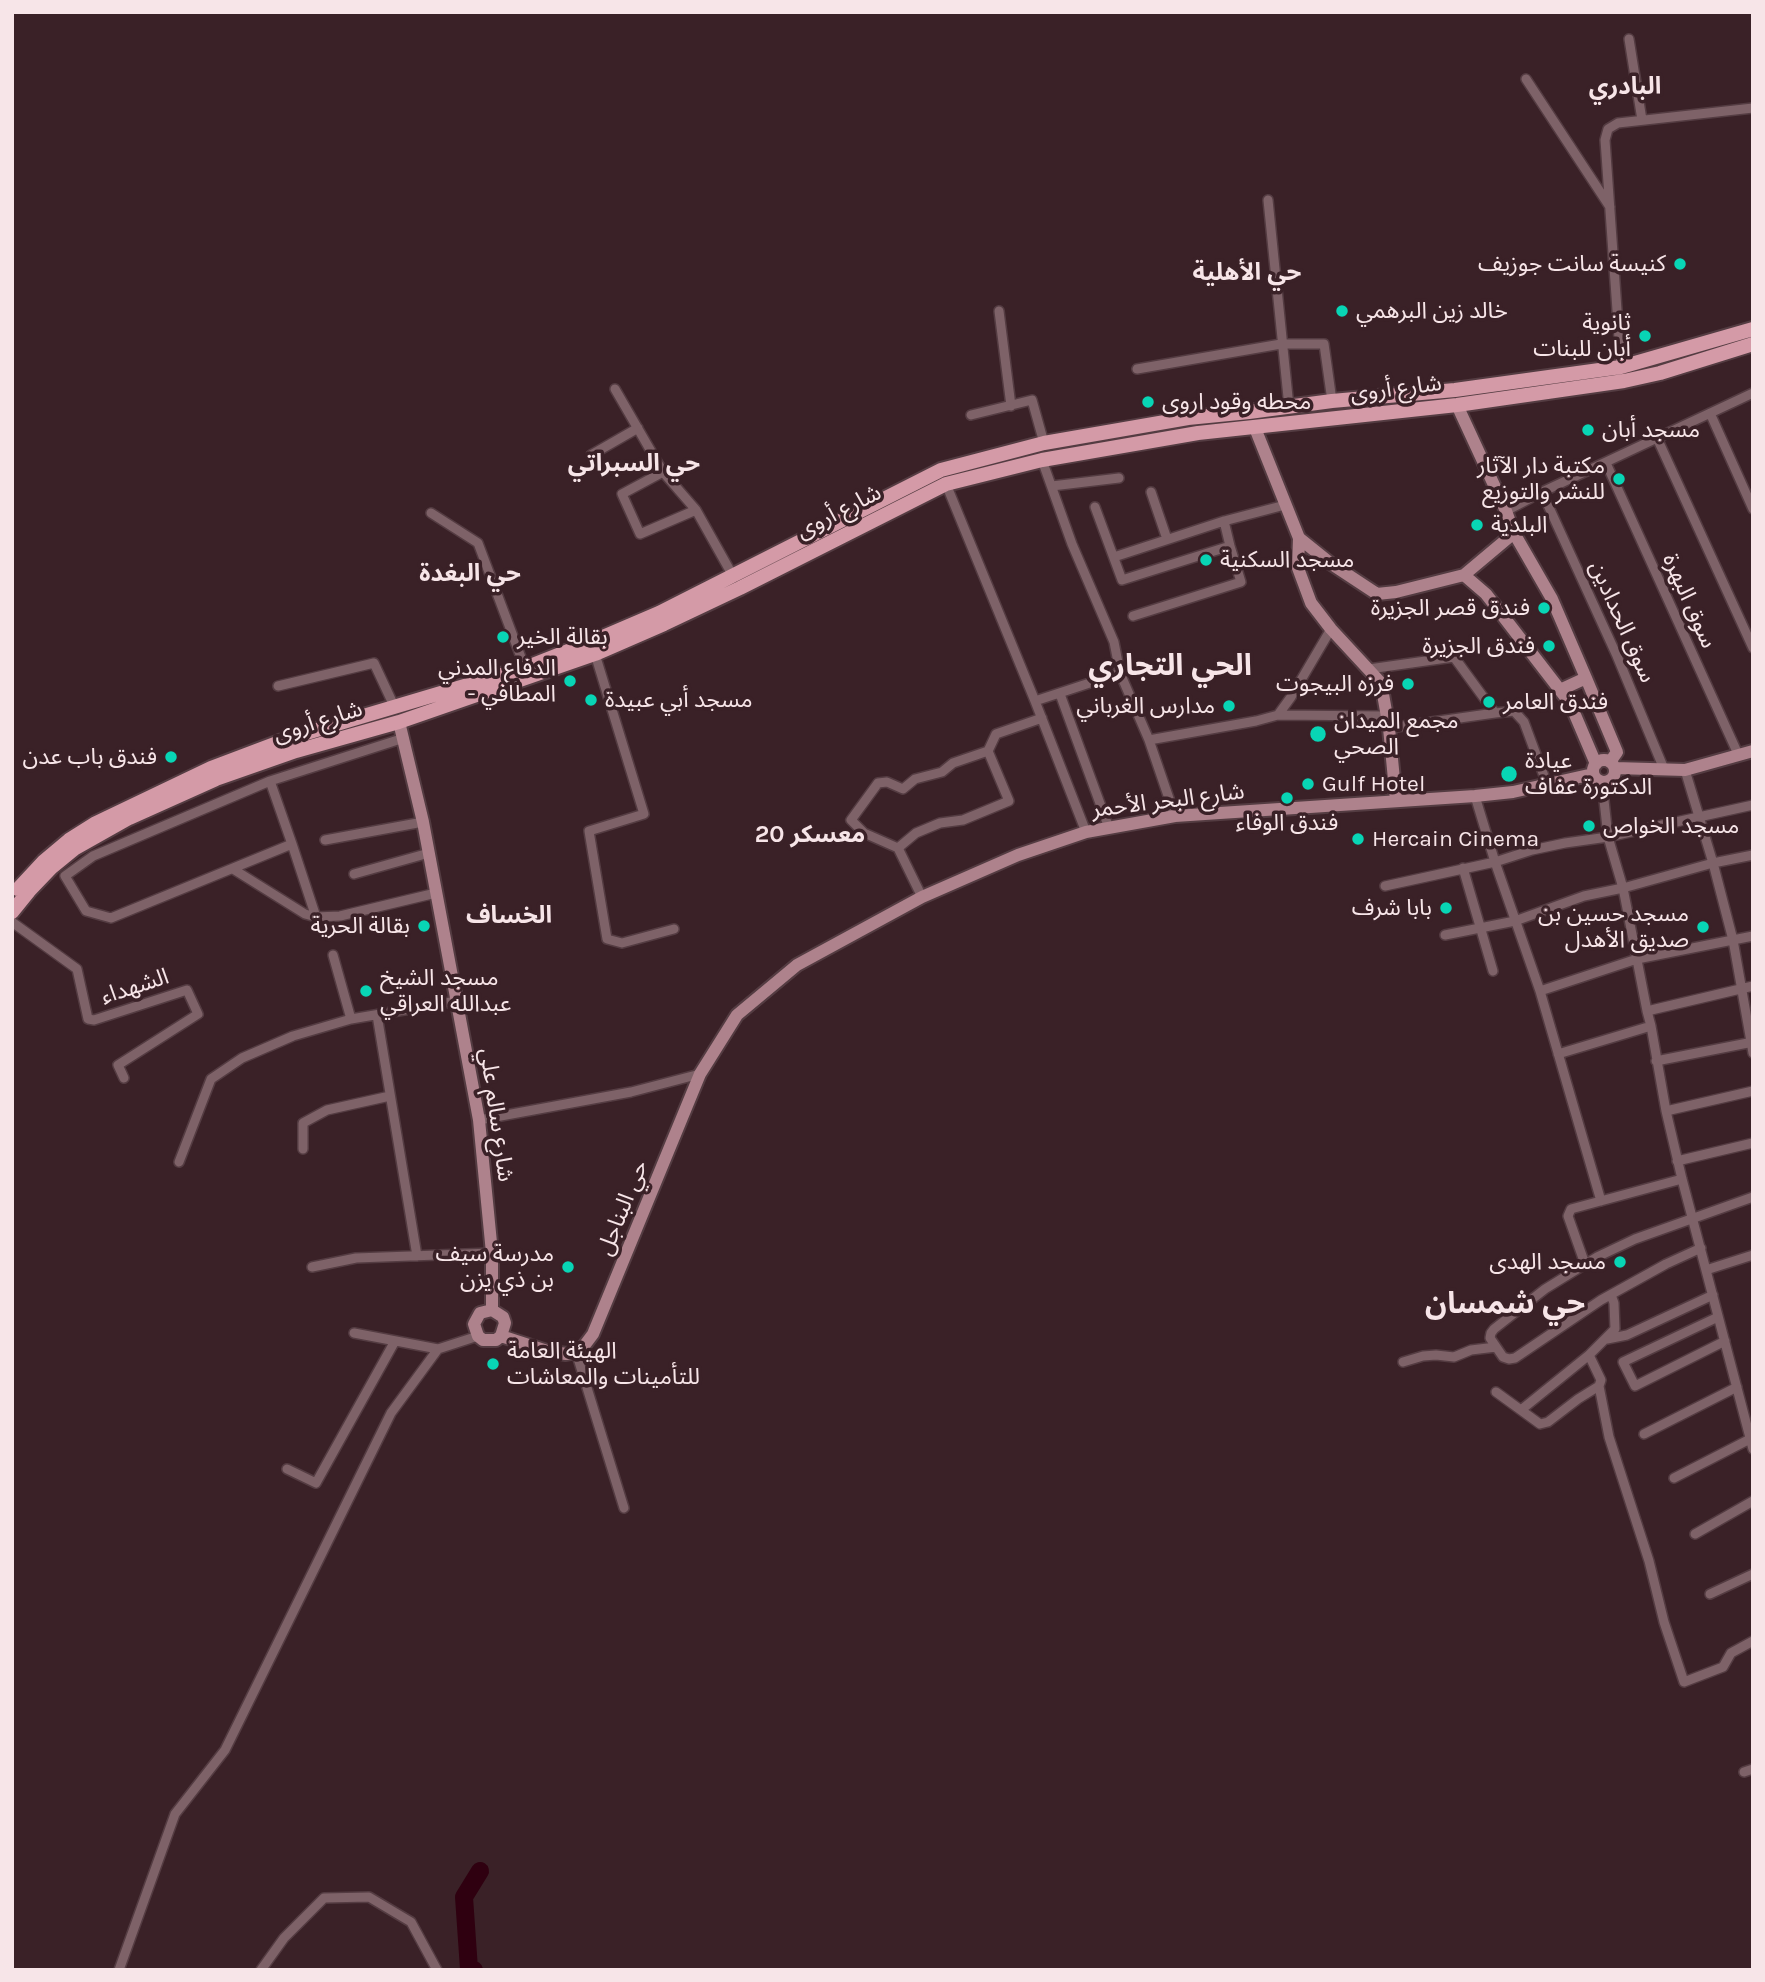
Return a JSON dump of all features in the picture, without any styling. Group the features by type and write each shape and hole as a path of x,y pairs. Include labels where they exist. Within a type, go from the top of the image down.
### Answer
{"main road":[{"name":"شارع أروى","path":"1622,374 1753,329"},
{"name":"شارع أروى","path":"944,477 1198,433 1255,428 1622,374 1660,373 1753,344"},
{"name":"شارع أروى","path":"12,897 44,861 96,822 211,768 293,737 397,715 595,654 664,624 736,582 944,477 1044,443 1188,418 1332,401 1456,398"},
{"path":"1249,412 1255,428"},
{"name":"شارع أروى","path":"12,912 52,867 74,849 129,818 216,779 525,668 736,582"}],"street":[{"path":"1629,38 1642,120"},
{"path":"1526,79 1610,208"},
{"path":"1622,374 1605,140 1608,129 1618,123 1753,108"},
{"path":"1268,200 1289,407"},
{"path":"999,311 1011,406"},
{"path":"1137,369 1281,344 1324,344 1332,401"},
{"path":"615,389 663,471 696,510 736,582"},
{"path":"1506,511 1753,393"},
{"path":"1456,398 1514,533 1552,599 1617,752 1612,765 1612,778 1597,773"},
{"path":"971,415 1032,400 1044,443"},
{"path":"1710,413 1753,509"},
{"path":"591,455 638,428"},
{"path":"1255,428 1299,538 1298,568 1311,603 1381,684 1396,800"},
{"path":"1657,438 1753,648"},
{"path":"1042,460 1072,544 1114,642 1120,673 1149,740 1175,816"},
{"name":"سوق البهرة","path":"1606,463 1738,754"},
{"path":"663,471 622,494 640,534 696,510"},
{"path":"944,477 1086,832"},
{"path":"1052,486 1119,478"},
{"path":"1151,492 1167,539"},
{"name":"سوق الحدادين","path":"1542,492 1664,769"},
{"path":"1114,557 1224,520 1285,505"},
{"path":"1095,507 1122,580 1230,546"},
{"path":"431,513 478,543 525,668"},
{"path":"1133,617 1241,582 1224,520"},
{"path":"1299,538 1330,563 1377,594 1464,575 1514,533"},
{"path":"1464,575 1486,594 1570,703 1597,773 1608,837 1623,888 1677,1161 1752,1444 1674,1478"},
{"path":"1278,715 1331,629"},
{"path":"595,654 644,814 589,831 607,939 622,943 674,929"},
{"path":"1369,669 1454,657 1495,713"},
{"path":"278,685 374,663 397,715"},
{"path":"1035,701 1120,673"},
{"path":"1560,690 1586,678"},
{"path":"1060,694 1109,828"},
{"path":"1149,740 1278,715 1388,722 1514,711 1524,722 1547,784"},
{"name":"شارع سالم علي","path":"397,715 423,822 479,1120 492,1253 492,1310"},
{"path":"898,848 916,834 940,823 963,820 1009,801 988,751 996,733 1042,718"},
{"path":"292,844 111,918 86,911 65,876 93,856 270,781 404,738"},
{"path":"922,897 898,848 864,833 851,820 878,783 887,782 902,789 915,779 942,772 953,763 988,751"},
{"name":"شارع البحر الأحمر","path":"701,1074 737,1015 797,965 922,897 1018,855 1086,832 1175,816 1513,792 1597,773 1602,760 1612,765 1685,770 1753,751"},
{"path":"1685,770 1733,940 1753,1053"},
{"path":"270,781 316,917"},
{"path":"1475,796 1495,862 1541,991 1601,1201"},
{"path":"1385,886 1495,862 1565,842 1608,837 1753,805"},
{"path":"325,840 423,822"},
{"path":"354,874 429,853"},
{"path":"1445,935 1515,921 1584,896 1753,855"},
{"path":"1463,868 1493,971"},
{"path":"233,869 305,914 316,917 340,916 436,893"},
{"name":"الشهداء","path":"12,922 77,969 88,1018 94,1020 187,990 198,1014 118,1065 124,1079"},
{"path":"1541,991 1637,960 1753,936"},
{"path":"333,955 351,1019"},
{"path":"1647,1011 1753,986"},
{"path":"179,1162 211,1079 242,1058 293,1036 351,1019 457,1001"},
{"path":"377,1015 417,1256"},
{"path":"1558,1054 1651,1026"},
{"path":"1656,1061 1752,1042"},
{"path":"479,1120 631,1092 701,1074"},
{"name":"حي البناجل","path":"576,1352 593,1334 701,1074"},
{"path":"1666,1111 1753,1091"},
{"path":"303,1149 303,1123 327,1110 390,1096"},
{"path":"1677,1161 1753,1143"},
{"path":"1585,1264 1567,1216 1571,1209 1682,1179"},
{"path":"1700,1248 1601,1300 1515,1358 1503,1357 1490,1338 1494,1329 1545,1289 1585,1264 1635,1239 1753,1197"},
{"path":"312,1267 356,1258 492,1253"},
{"path":"1706,1270 1753,1255"},
{"path":"1607,1339 1627,1335 1713,1295"},
{"path":"1521,1410 1607,1339 1615,1328 1614,1303 1611,1296"},
{"path":"478,1336 475,1318 486,1310 492,1310 503,1317 505,1323 501,1336"},
{"path":"1718,1317 1623,1362 1635,1386 1725,1341"},
{"path":"354,1333 438,1349 478,1336 490,1341 501,1336 547,1351 566,1354 576,1352 624,1508"},
{"path":"287,1469 316,1483 395,1341"},
{"path":"1403,1362 1423,1356 1454,1357 1471,1350 1496,1347"},
{"path":"118,1970 175,1814 225,1750 391,1413 438,1349"},
{"path":"1589,1355 1601,1380 1599,1386 1609,1437 1684,1682 1723,1667 1731,1653 1753,1641"},
{"path":"1496,1392 1540,1424 1548,1422 1599,1386"},
{"path":"1644,1434 1737,1387"},
{"path":"1695,1534 1753,1501"},
{"path":"1710,1594 1753,1574"},
{"path":"261,1970 284,1938 324,1898 369,1897 411,1922 437,1970"}],"waterway":[{"path":"474,1970 469,1969 464,1897 480,1871"}],"place":[{"name":"كنيسة سانت جوزيف","path":"1680,264"},
{"name":"خالد زين البرهمي","path":"1342,311"},
{"name":"ثانوية أبان للبنات","path":"1645,336"},
{"name":"محطه وقود اروى","path":"1148,402"},
{"name":"مسجد أبان","path":"1588,430"},
{"name":"مكتبة دار الآثار للنشر والتوزيع","path":"1619,479"},
{"name":"البلدية","path":"1477,525"},
{"name":"مسجد السكنية","path":"1206,560"},
{"name":"فندق قصر الجزيرة","path":"1544,608"},
{"name":"بقالة الخير","path":"503,637"},
{"name":"فندق الجزيرة","path":"1549,646"},
{"name":"الدفاع المدني - المطافي","path":"570,681"},
{"name":"فرزه البيجوت","path":"1408,684"},
{"name":"مسجد أبي عبيدة","path":"591,700"},
{"name":"فندق العامر","path":"1489,702"},
{"name":"مدارس الغرباني","path":"1229,706"},
{"name":"مجمع الميدان الصحي","path":"1318,734"},
{"name":"فندق باب عدن","path":"171,757"},
{"name":"عيادة الدكتورة عفاف","path":"1509,774"},
{"name":"Gulf Hotel","path":"1308,784"},
{"name":"فندق الوفاء","path":"1287,798"},
{"name":"مسجد الخواص","path":"1589,826"},
{"name":"Hercain Cinema","path":"1358,839"},
{"name":"بابا شرف","path":"1446,908"},
{"name":"بقالة الحرية","path":"424,926"},
{"name":"مسجد حسين بن صديق الأهدل","path":"1703,927"},
{"name":"مسجد الشيخ عبدالله العراقي","path":"366,991"},
{"name":"مسجد الهدى","path":"1620,1262"},
{"name":"مدرسة سيف بن ذي يزن","path":"568,1267"},
{"name":"الهيئة العامة للتأمينات والمعاشات","path":"493,1364"}],"district":[{"name":"البادري","path":"1625,87"},
{"name":"حي الأهلية","path":"1247,273"},
{"name":"حي السبراتي","path":"634,464"},
{"name":"حي البغدة","path":"470,574"},
{"name":"الحي التجاري","path":"1170,666"},
{"name":"معسكر 20","path":"810,835"},
{"name":"الخساف","path":"509,916"},
{"name":"حي شمسان","path":"1505,1304"}]}
